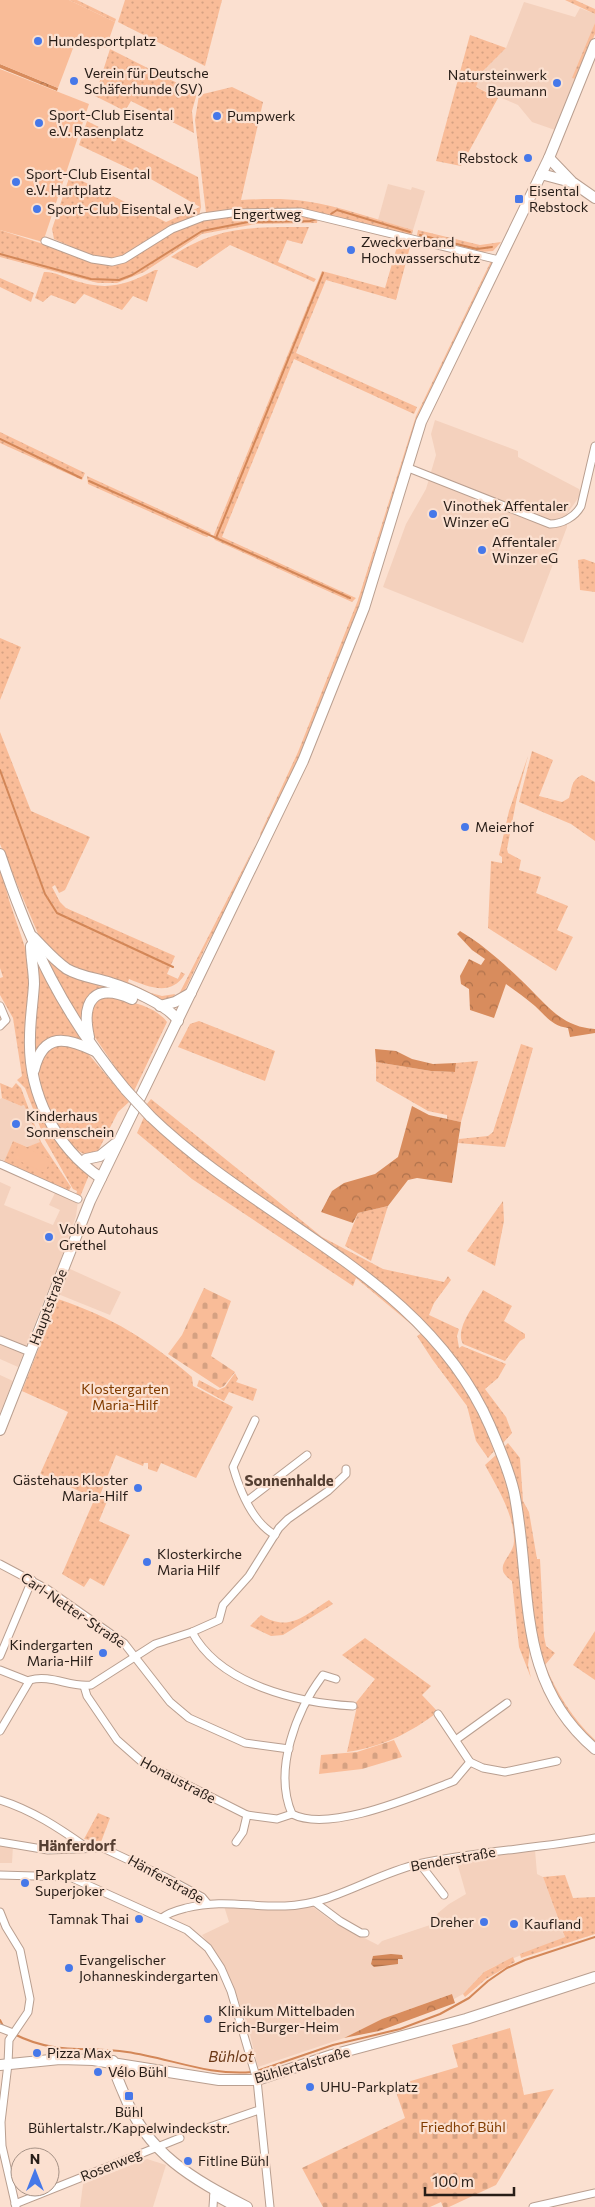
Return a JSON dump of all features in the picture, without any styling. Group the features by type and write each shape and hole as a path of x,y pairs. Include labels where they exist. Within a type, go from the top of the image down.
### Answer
{"main road":[{"name":"Hauptstraße","path":"0,1430 101,1177 191,993 268,847 338,677 364,608 421,422 549,158 595,44"},
{"path":"549,158 572,182 595,198"},
{"path":"541,174 572,182"},
{"path":"0,854 29,935 56,989 93,1048 126,1090 150,1116 195,1157 351,1266 401,1305 430,1334 457,1366 475,1394 491,1428 514,1491 534,1653 550,1694 562,1714 595,1749"},
{"path":"29,935 54,960 68,969 81,976 112,983 160,1006 173,1014 178,1021"},
{"path":"29,935 34,982 30,1036 33,1073 45,1112 56,1134 71,1152 101,1177"},
{"path":"93,1048 85,1021 86,1011 89,1003 97,996 106,993 122,995 178,1021"},
{"path":"160,1006 174,1002 191,993"},
{"path":"33,1073 42,1050 57,1040 68,1040 93,1048"},
{"path":"86,1159 100,1156 120,1140"},
{"path":"71,1152 86,1159 101,1177"},
{"name":"Bühlertalstraße","path":"4,2065 60,2059 113,2061 219,2080 256,2078 466,2018 595,1977"},
{"path":"113,2061 120,2084 136,2119 156,2148 214,2193 246,2207"}],"street":[{"name":"Engertweg","path":"45,241 92,259 112,262 124,260 172,229 203,217 258,212 301,212 499,260"},
{"path":"406,467 550,524 557,524 578,512 581,506 595,446"},
{"path":"0,1006 6,1020 0,1026"},
{"path":"0,1164 78,1199"},
{"path":"0,1340 30,1352"},
{"path":"254,1420 233,1467 247,1501 258,1521 275,1535"},
{"path":"247,1501 306,1455"},
{"path":"0,1670 28,1682 45,1678 84,1686 97,1684 135,1655 155,1644 192,1632 219,1620 223,1605 250,1576 275,1535 288,1519 328,1491 346,1474 346,1469"},
{"name":"Carl-Netter-Straße","path":"0,1564 32,1580 124,1643 170,1702 188,1718 245,1743 289,1750"},
{"path":"0,1656 32,1580"},
{"path":"192,1632 202,1646 223,1666 258,1685 306,1701 353,1706"},
{"path":"292,1814 285,1794 289,1750 306,1701 323,1675 336,1679"},
{"path":"0,1732 28,1682"},
{"name":"Honaustraße","path":"84,1686 87,1696 117,1740 134,1756 186,1786 247,1815 277,1819 292,1814 306,1819 326,1819 372,1810 449,1784 454,1781 470,1762"},
{"path":"457,1739 507,1703"},
{"path":"438,1714 457,1739 470,1762 495,1771 505,1772 557,1761"},
{"name":"Hänferstraße","path":"0,1800 18,1805 49,1822 86,1847 103,1848 125,1856 202,1897 206,1903 224,1902 283,1906 316,1903"},
{"path":"236,1842 243,1832 247,1815"},
{"name":"Benderstraße","path":"316,1903 386,1874 420,1864 455,1857 595,1838"},
{"path":"0,1842 48,1850 74,1850 86,1847"},
{"path":"420,1864 444,1895"},
{"path":"0,1875 70,1877 195,1934 208,1948 221,1968 239,2014 256,2078 270,2207"},
{"path":"162,1918 176,1910 206,1903"},
{"path":"316,1903 340,1921 361,1933 365,1933"},
{"path":"0,1912 6,1927 20,1950 30,1990 28,2012 9,2040 4,2065 1,2132 5,2162 16,2205"},
{"path":"2,2028 13,2033"},
{"path":"207,2128 259,2110"},
{"name":"Rosenweg","path":"16,2205 180,2138"},
{"path":"213,2207 214,2193"},
{"path":"214,2193 234,2207"},
{"path":"534,2207 595,2193"}],"shaded area":[{"path":"524,2 575,17 580,8 595,14 595,23 576,79 555,130 532,122 518,105 476,87 482,72 506,48"},
{"path":"388,184 411,190 412,187 425,191 413,230 378,220"},
{"path":"435,420 518,451 518,457 579,489 581,494 567,514 567,527 523,643 383,587 406,524 426,489 436,455 431,434"},
{"name":"Kinderhaus Sonnenschein","path":"2,1098 21,1106 24,1105 41,1142 27,1147 13,1141 5,1161 0,1159 0,1099"},
{"path":"0,1182 11,1187 4,1205 53,1225 60,1210 49,1205 56,1191 78,1201 76,1216 59,1264 121,1292 110,1315 48,1290 18,1367 0,1359"},
{"path":"0,1375 13,1381 0,1413"},
{"path":"0,1844 13,1846 12,1863 0,1863"},
{"path":"535,1850 537,1874 543,1877 565,1937 484,1972 463,1994 454,1999 452,1994 382,2019 344,2038 258,2067 248,2027 233,1985 222,1963 202,1935 229,1922 224,1906 276,1910 313,1907 333,1922 378,1945 382,1941 433,1924 438,1913 466,1894 456,1859"},
{"path":"402,1955 403,1959 398,1959 398,1964 374,1967 371,1964 373,1956"},
{"path":"147,2159 166,2165 153,2207 80,2207 83,2184"}],"green space":[{"name":"Hundesportplatz","path":"0,0 69,0 115,22 106,48 78,35 58,88 0,64"},
{"path":"69,0 77,0 116,19 115,22"},
{"path":"125,0 222,0 205,66 118,22"},
{"path":"565,0 575,0 595,9 595,14"},
{"path":"595,23 595,34 576,79 572,78"},
{"path":"470,35 506,48 482,72 476,87 498,98 461,166 436,161"},
{"path":"110,49 197,93 192,111 194,133 131,101 125,111 95,96"},
{"path":"0,64 58,88 57,91 0,68"},
{"path":"0,69 89,104 43,242 0,230"},
{"path":"232,87 263,102 241,200 280,199 318,203 413,230 412,234 409,235 304,210 206,213 195,120 199,95"},
{"path":"87,121 198,177 201,207 199,216 132,253 115,259 100,259 54,239 52,229 70,175 166,222 200,207 149,178 79,145"},
{"path":"267,213 318,216 317,223 256,224 202,234 144,272 117,283 98,283 0,257 0,230 68,252 125,262 170,233 210,218"},
{"path":"309,227 302,244 287,240 278,262 316,279 314,282 230,245 197,268 171,257 204,239 221,233 254,228"},
{"path":"418,230 480,245 501,242 493,251 481,252 419,238 417,235"},
{"path":"398,243 410,247 396,300 326,280 296,353 417,407 414,414 294,359 222,537 356,598 352,602 215,540 213,537 322,271 385,288"},
{"path":"491,261 493,264 424,404 371,576 342,656 295,769 261,837 260,834 298,752 358,600 416,416"},
{"path":"158,270 147,302 133,296 122,310 84,294 75,304 51,295 43,302 35,298 44,272 55,273 85,283 106,286 134,280"},
{"path":"0,278 34,293 31,302 0,287"},
{"path":"0,432 85,473 82,480 0,443"},
{"path":"87,476 211,533 207,537 204,536 88,484"},
{"path":"584,559 595,563 595,592 580,590 578,560"},
{"path":"0,638 21,647 0,700"},
{"path":"0,732 31,811 90,837 65,890 59,893 55,885 52,887 60,902 66,908 175,956 167,974 178,979 181,972 185,974 173,986 159,988 129,979 128,982 162,996 175,994 173,1001 165,1003 68,967 39,936 0,844"},
{"path":"532,751 553,760 539,796 562,802 569,798 578,777 582,775 595,782 595,841 571,824 519,802"},
{"path":"528,756 517,797 507,849 508,853 521,860 519,870 541,877 536,893 568,906 557,930 573,937 556,971 488,928 491,861 502,863 502,857 499,855 509,811"},
{"path":"255,845 222,919 208,942 184,992 177,998"},
{"path":"0,866 9,900 29,959 31,975 28,1027 49,1128 63,1151 89,1175 80,1197 76,1195 77,1191 73,1189 45,1140 25,1088 17,1080 22,1076 13,1018 0,995 0,978 3,977 0,968"},
{"path":"460,931 498,959 562,1018 582,1027 595,1029 595,1033 570,1037 568,1028 553,1023 528,1000 506,984 494,1018 470,1010 469,989 461,984 460,976 469,959 481,965 485,959 472,950 457,934"},
{"path":"40,947 44,952 111,987 98,993 83,1028"},
{"path":"34,955 86,1044 66,1037 35,1058"},
{"path":"102,996 146,1007 167,1022 134,1091 128,1086 92,1033 92,1005"},
{"path":"199,1021 275,1051 265,1081 178,1047 190,1024"},
{"path":"64,1043 85,1050 129,1102 118,1112 98,1151 86,1155 76,1148 56,1124 42,1092 39,1076 40,1062 48,1049"},
{"path":"521,1044 533,1048 505,1147 458,1143 459,1139 488,1136 493,1132"},
{"path":"375,1049 396,1051 412,1059 433,1064 456,1063 455,1072 431,1071 376,1062"},
{"path":"478,1061 461,1122 447,1119 447,1115 428,1111 376,1081 376,1062 431,1071 455,1072 456,1063"},
{"path":"0,1083 12,1088 16,1083 21,1088 41,1142 71,1187 68,1192 4,1162 13,1141 27,1147 40,1142 24,1105 21,1106 2,1098"},
{"path":"151,1099 322,1237 383,1269 444,1282 448,1276 451,1280 434,1303 429,1315 459,1329 457,1336 459,1348 462,1346 506,1364 498,1378 485,1389 506,1417 512,1433 503,1443 477,1391 444,1346 406,1307 365,1272 228,1176 183,1142 146,1105"},
{"path":"412,1106 429,1115 461,1122 452,1183 417,1178 408,1180 388,1206 358,1213 353,1223 321,1212 332,1191 344,1183 375,1174 398,1157"},
{"path":"144,1117 190,1157 380,1293 418,1330 356,1278 353,1286 192,1179 137,1133"},
{"path":"19,1145 51,1159 45,1173 13,1158"},
{"path":"503,1201 504,1221 495,1266 467,1251"},
{"path":"388,1206 371,1261 345,1246 358,1213"},
{"path":"204,1288 231,1301 211,1356 235,1372 224,1386 220,1388 168,1354 182,1335"},
{"path":"483,1290 512,1306 504,1321 525,1334 525,1338 520,1341 505,1361 463,1344 461,1338 464,1324"},
{"name":"Klostergarten Maria-Hilf","path":"58,1299 96,1314 129,1331 160,1351 192,1377 193,1386 233,1407 196,1478 161,1463 157,1472 148,1469 148,1463 144,1463 143,1466 116,1455 100,1495 108,1499 99,1521 130,1535 104,1586 90,1578 84,1587 62,1574 95,1498 40,1474 68,1412 22,1391"},
{"path":"422,1333 442,1353 480,1413 494,1451 488,1458 476,1441 467,1406 417,1336"},
{"path":"235,1373 238,1379 236,1382 257,1389 253,1401 229,1392 224,1401 197,1386 199,1380 218,1390 225,1387"},
{"path":"508,1443 520,1458 523,1501 529,1512 537,1559 540,1559 544,1636 546,1646 555,1653 545,1665 566,1706 595,1740 595,1744 579,1729 557,1700 537,1649 511,1463 504,1447"},
{"path":"496,1455 504,1471 516,1520 530,1648 528,1665 531,1678 519,1647 512,1581 503,1571 503,1566 511,1552 514,1541 511,1521 500,1492 485,1465"},
{"path":"329,1600 333,1604 283,1635 271,1636 250,1626 261,1615 280,1622 296,1620"},
{"path":"595,1631 595,1680 573,1665"},
{"path":"365,1638 431,1686 422,1695 438,1712 406,1733 384,1743 347,1752 357,1706 354,1705 375,1679 342,1655"},
{"path":"394,1740 402,1757 362,1769 319,1774 321,1755 357,1752"},
{"path":"98,1813 110,1818 101,1842 84,1839"},
{"path":"565,1875 573,1898 595,1897 595,1934 521,1958 520,1954 565,1937 543,1877"},
{"path":"513,1957 515,1962 486,1979 465,1997 463,1994 484,1972"},
{"path":"452,1994 455,2003 379,2031 344,2038 382,2019"},
{"name":"Friedhof Bühl","path":"510,2028 524,2095 554,2089 496,2185 449,2207 443,2207 441,2202 430,2207 323,2207 302,2168 405,2118 394,2086 458,2067 452,2045"}],"waterway":[{"path":"331,214 337,210 410,232"},
{"path":"0,254 91,279 119,280 132,275 202,231 248,222 310,221 317,219"},
{"path":"420,235 477,249 492,247"},
{"path":"216,538 323,273"},
{"path":"0,439 81,478"},
{"path":"89,481 350,598"},
{"path":"0,770 45,894 57,913 173,967"},
{"name":"Bühlot","path":"257,2071 333,2045 400,2029 440,2014 469,1998 488,1981 507,1968 525,1960 595,1937"},
{"name":"Bühlot","path":"0,2020 3,2026"},
{"name":"Bühlot","path":"14,2034 43,2045 70,2049 112,2050 205,2069 236,2073 252,2072"}],"place":[{"name":"Hundesportplatz","path":"38,41"},
{"name":"Verein für Deutsche Schäferhunde (SV)","path":"74,81"},
{"name":"Natursteinwerk Baumann","path":"557,83"},
{"name":"Pumpwerk","path":"217,116"},
{"name":"Sport-Club Eisental e.V. Rasenplatz","path":"39,123"},
{"name":"Rebstock","path":"528,158"},
{"name":"Sport-Club Eisental e.V. Hartplatz","path":"16,182"},
{"name":"Eisental Rebstock","path":"519,199"},
{"name":"Sport-Club Eisental e.V.","path":"37,209"},
{"name":"Zweckverband Hochwasserschutz","path":"351,250"},
{"name":"Vinothek Affentaler Winzer eG","path":"433,514"},
{"name":"Affentaler Winzer eG","path":"482,550"},
{"name":"Meierhof","path":"465,827"},
{"name":"Kinderhaus Sonnenschein","path":"16,1124"},
{"name":"Volvo Autohaus Grethel","path":"49,1237"},
{"name":"Gästehaus Kloster Maria-Hilf","path":"138,1488"},
{"name":"Klosterkirche Maria Hilf","path":"147,1562"},
{"name":"Kindergarten Maria-Hilf","path":"103,1653"},
{"name":"Parkplatz Superjoker","path":"25,1883"},
{"name":"Tamnak Thai","path":"139,1919"},
{"name":"Dreher","path":"484,1922"},
{"name":"Kaufland","path":"514,1924"},
{"name":"Evangelischer Johanneskindergarten","path":"69,1968"},
{"name":"Klinikum Mittelbaden Erich-Burger-Heim","path":"208,2019"},
{"name":"Pizza Max","path":"37,2053"},
{"name":"Vélo Bühl","path":"98,2072"},
{"name":"UHU-Parkplatz","path":"310,2087"},
{"name":"Bühl Bühlertalstr./Kappelwindeckstr.","path":"129,2096"},
{"name":"Fitline Bühl","path":"188,2161"}],"district":[{"name":"Sonnenhalde","path":"289,1481"},
{"name":"Hänferdorf","path":"77,1846"}]}
